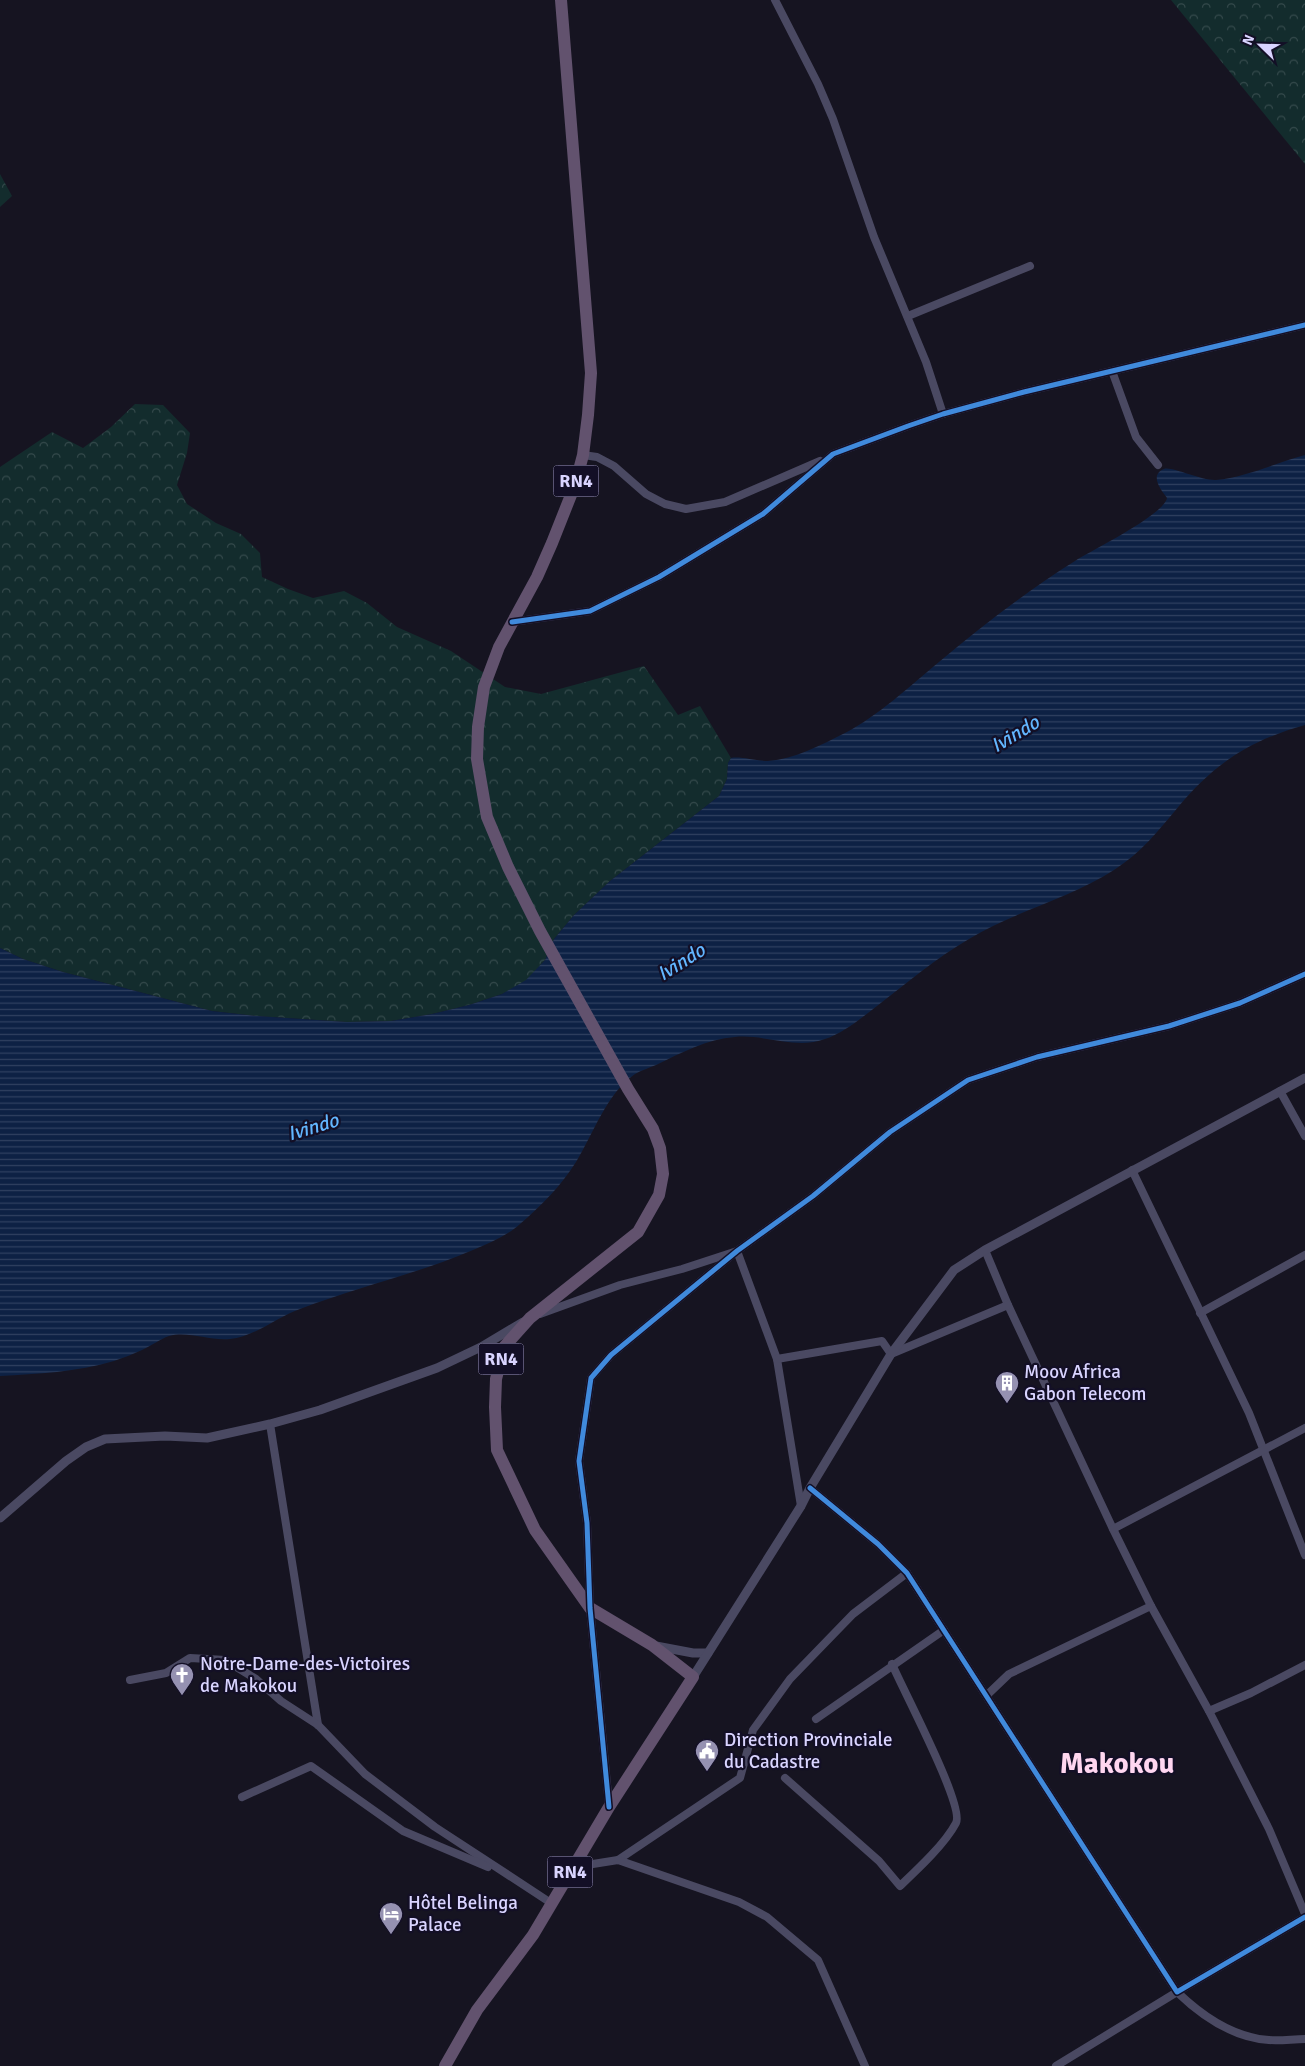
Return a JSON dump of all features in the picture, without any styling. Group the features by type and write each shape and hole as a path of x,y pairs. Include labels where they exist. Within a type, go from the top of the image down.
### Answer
{"highway":[{"name":"RN4","path":"445,2066 477,2010 533,1935 609,1807 693,1677 652,1645 590,1608 535,1530 497,1450 496,1379 504,1347 530,1318 638,1232 659,1195 662,1174 660,1148 653,1129 628,1089 540,931 508,866 487,817 477,759 478,727 484,687 499,647 536,577 565,513 583,454 588,415 591,372 561,0"}],"street":[{"path":"775,0 818,84 847,156 874,236 926,362 943,414"},
{"path":"908,316 1030,266"},
{"path":"583,454 597,457 614,466 646,494 665,504 686,509 725,502 812,466 833,454 943,414 1112,370 1305,325"},
{"path":"1112,370 1136,438 1158,465"},
{"path":"512,622 590,611 659,577 763,514 833,454"},
{"path":"609,1807 590,1608 587,1523 579,1461 591,1378 611,1355 738,1251 813,1196 890,1132 968,1080 1037,1057 1169,1026 1240,1003 1305,974"},
{"path":"693,1677 801,1506 891,1354 954,1270 984,1250 1305,1078"},
{"path":"1280,1091 1305,1136"},
{"path":"1132,1170 1249,1412 1305,1555"},
{"path":"984,1250 1008,1305 1151,1606 1209,1711 1269,1829 1305,1915 1056,2066"},
{"path":"0,1518 66,1461 86,1447 105,1439 165,1436 206,1438 270,1424 320,1410 437,1368 530,1318 620,1285 682,1269 738,1251"},
{"path":"738,1251 777,1359 801,1506"},
{"path":"1200,1313 1305,1255"},
{"path":"891,1354 1008,1305"},
{"path":"777,1359 882,1341 891,1354"},
{"path":"270,1424 318,1725"},
{"path":"1114,1529 1305,1428"},
{"path":"810,1488 878,1544 907,1573 1177,1992 1195,2009 1233,2032 1268,2040 1305,2039"},
{"path":"574,1867 618,1860 740,1778 753,1730 790,1679 853,1614 907,1573"},
{"path":"986,1695 1009,1674 1151,1606"},
{"path":"816,1719 892,1664 944,1630"},
{"path":"652,1645 693,1653 708,1653"},
{"path":"130,1680 166,1673 190,1658 225,1660 256,1679 281,1701 318,1725 365,1774 435,1827 551,1903"},
{"path":"785,1778 879,1861 900,1886 929,1857 956,1822 956,1812 950,1788 892,1664"},
{"path":"1209,1711 1251,1693 1305,1665"},
{"path":"242,1797 311,1766 403,1831 506,1874"},
{"path":"618,1860 738,1902 767,1917 786,1932 818,1960 865,2066"}],"green space":[{"path":"1171,0 1305,0 1305,164"},
{"path":"0,174 12,196 0,207"},
{"path":"135,404 163,405 190,433 187,453 177,485 187,504 216,523 241,534 260,553 262,577 313,598 344,591 367,603 397,627 451,651 505,687 541,694 644,666 678,715 700,706 731,758 728,763 727,779 719,796 610,881 574,915 554,939 545,960 526,981 502,994 469,1005 432,1014 391,1021 347,1022 212,1011 63,972 23,959 0,948 0,467 52,432 83,448 111,427"}],"water":[{"name":"Ivindo","path":"1305,455 1305,725 1251,746 1220,765 1206,777 1149,841 1124,863 1079,889 1005,920 957,946 839,1033 825,1039 803,1043 746,1037 725,1038 694,1047 635,1074 625,1082 608,1103 583,1151 557,1187 536,1210 515,1228 491,1242 452,1259 300,1309 248,1335 230,1339 214,1339 192,1335 169,1336 128,1356 100,1365 57,1372 0,1376 0,948 23,959 63,972 212,1011 257,1016 347,1022 391,1021 469,1005 502,994 526,980 545,960 554,939 574,915 610,881 719,796 727,779 728,763 731,758 778,760 808,751 870,718 1022,597 1057,572 1141,523 1154,513 1163,505 1167,498 1159,487 1157,479 1157,475 1164,469 1216,480 1250,473"}],"cycle path":[{"path":"512,622 590,611 659,577 763,514 833,454 943,414 1024,392 1305,325"},
{"path":"609,1807 590,1608 587,1523 579,1461 591,1378 611,1355 737,1251 813,1196 890,1132 968,1080 1037,1057 1169,1026 1240,1003 1305,974"},
{"path":"810,1488 878,1544 907,1573 1177,1992 1305,1917"}],"place":[{"name":"Moov Africa Gabon Telecom","path":"1007,1404"},
{"name":"Notre-Dame-des-Victoires de Makokou","path":"182,1696"},
{"name":"Direction Provinciale du Cadastre","path":"707,1772"},
{"name":"Hôtel Belinga Palace","path":"391,1935"}],"district":[{"name":"Makokou","path":"1117,1763"}]}
